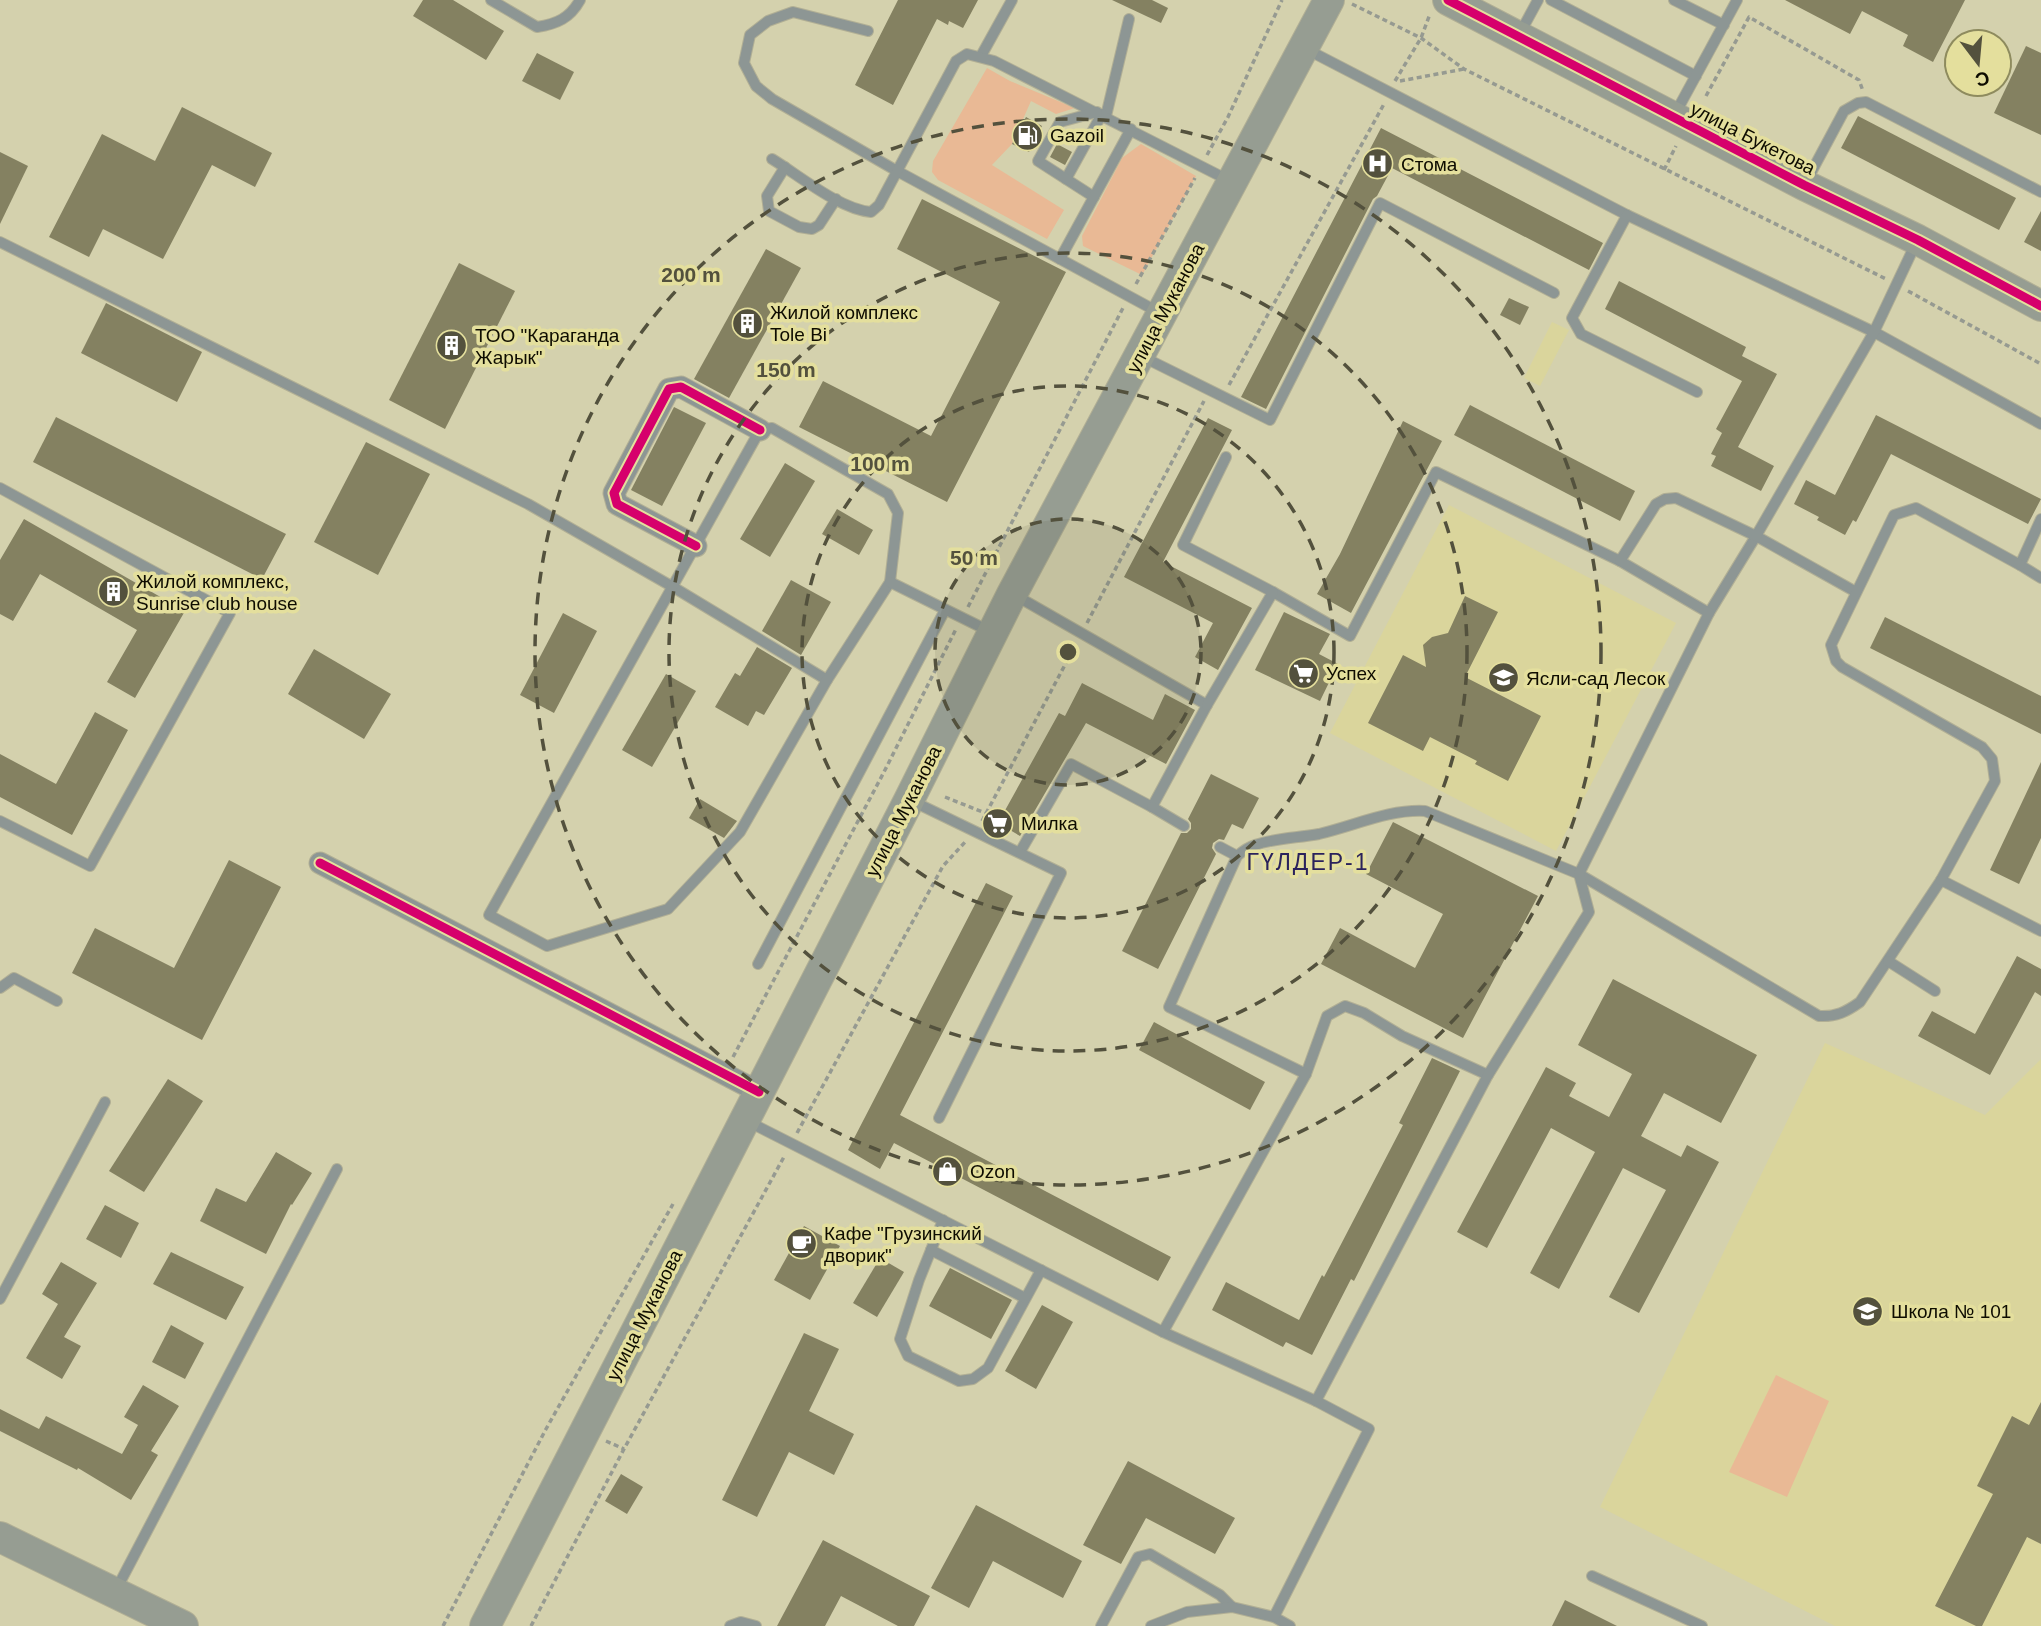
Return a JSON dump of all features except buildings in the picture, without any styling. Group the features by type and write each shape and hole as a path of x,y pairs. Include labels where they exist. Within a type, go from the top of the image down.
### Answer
{"main road":[{"name":"улица Муканова","path":"485,1626 1012,594 1304,47 1341,2"},
{"name":"улица Букетова","path":"1440,6 1519,36 1804,185 1918,240 2041,306"},
{"path":"0,1537 115,1593 169,1623"}],"street":[{"path":"696,547 617,504 614,493 669,389 681,387 760,430"},
{"path":"320,863 759,1092"}],"lane":[{"path":"491,0 537,27 557,24 573,12 580,0"},
{"path":"981,56 1012,0"},
{"path":"1519,36 1538,0"},
{"path":"1551,0 1696,76"},
{"path":"1674,0 1724,25"},
{"path":"1673,117 1737,0"},
{"path":"868,31 793,12 768,21 750,35 744,64 756,86 772,99 897,171 1162,315"},
{"path":"1066,179 1101,114 1129,19"},
{"path":"1304,47 1627,215 1874,332 2041,424"},
{"path":"772,159 836,199 859,211 871,212 879,205 956,61 967,54 981,56 1232,182"},
{"path":"1804,185 1844,111 1858,103 1866,103 2041,192"},
{"path":"1094,197 1038,161 1060,122 1101,114"},
{"path":"1060,259 1131,129"},
{"path":"785,167 767,197 769,211 799,227 812,229 820,225 836,199"},
{"path":"1139,355 1270,420 1380,203 1554,293"},
{"path":"1627,215 1572,318 1581,334 1697,392"},
{"path":"1316,1401 1488,1076 1589,912 1579,874 1709,613 1874,332 1918,240"},
{"path":"0,242 528,504 827,680"},
{"path":"772,428 888,494 898,513 890,582 827,680 740,832 668,909 547,946 489,915 673,587 760,430 772,428"},
{"path":"1226,457 1183,545 1350,636 1436,472 1620,561 1709,613"},
{"path":"0,488 230,613 90,866 0,821"},
{"path":"1620,561 1656,504 1675,498 1756,536 1856,592"},
{"path":"1306,1074 1169,1007 1237,856 1248,847 1258,844 1297,839 1405,810 1425,810 1579,874 1819,1016 1830,1017 1844,1013 1860,1002 1888,961 1941,880 1996,781 1992,759 1982,747 1853,673 1836,661 1831,645 1894,515 1916,508 2041,578"},
{"path":"2020,565 2041,519"},
{"path":"890,582 993,632"},
{"path":"1152,807 1206,705 1273,592"},
{"path":"1012,594 1206,705"},
{"path":"758,964 945,610"},
{"path":"1020,852 1071,764 1184,827"},
{"path":"909,800 1061,873 939,1118"},
{"path":"1220,847 1237,856"},
{"path":"1941,880 2041,931"},
{"path":"1888,961 1935,991"},
{"path":"0,988 14,978 57,1001"},
{"path":"1164,1332 1306,1074 1327,1016 1345,1006 1364,1013 1402,1036 1488,1076"},
{"path":"0,1299 105,1102"},
{"path":"744,1120 1164,1332 1316,1401 1370,1429 1274,1617"},
{"path":"115,1593 337,1168"},
{"path":"943,1220 900,1339 908,1356 959,1381 973,1379 988,1368 1041,1270"},
{"path":"931,1250 1025,1298"},
{"path":"1101,1626 1138,1557 1150,1554 1220,1595 1232,1607"},
{"path":"1592,1576 1702,1626"},
{"path":"1150,1626 1187,1612 1232,1607 1274,1617 1290,1626"},
{"path":"730,1626 741,1622 756,1626"}],"path":[{"path":"1341,2 1421,38 1464,69 1896,284 2041,364"},
{"path":"1440,6 1395,82 1464,69"},
{"path":"1706,96 1749,17 1859,80 1866,103"},
{"path":"1223,396 1390,93"},
{"path":"1664,170 1676,146"},
{"path":"531,1626 624,1449 943,866 976,831 986,814 1210,390"},
{"path":"724,1074 884,772 962,618"},
{"path":"945,797 986,814"},
{"path":"443,1626 546,1429 674,1202"}],"shaded area":[{"path":"987,68 1010,81 1075,108 1056,114 1031,101 1012,144 992,165 1064,210 1047,239 938,180 932,172 933,161"},
{"path":"1141,144 1196,176 1142,275 1083,246 1082,236 1122,158"},
{"path":"1552,322 1569,330 1540,386 1524,378"},
{"name":"Ясли-сад Лесок","path":"1449,505 1676,623 1556,851 1330,733"},
{"name":"Школа № 101","path":"1825,1043 1985,1115 2041,1059 2041,1626 1835,1626 1600,1507"},
{"path":"1776,1375 1829,1401 1787,1497 1729,1472"}],"cycle path":[{"path":"1448,0 1804,185 1918,240 2041,306"},
{"path":"696,546 617,504 614,493 669,389 681,387 760,430"},
{"path":"320,863 759,1092"}],"place":[{"name":"Gazoil","path":"1027,135"},
{"name":"Стома","path":"1378,164"},
{"name":"Жилой комплекс Tole Bi","path":"747,323"},
{"name":"ТОО \"Караганда Жарык\"","path":"452,346"},
{"name":"Жилой комплекс, Sunrise club house","path":"113,592"},
{"name":"Успех","path":"1303,673"},
{"name":"Ясли-сад Лесок","path":"1503,678"},
{"name":"Милка","path":"998,823"},
{"name":"Ozon","path":"947,1171"},
{"name":"Кафе \"Грузинский дворик\"","path":"801,1244"},
{"name":"Школа № 101","path":"1868,1311"}],"district":[{"name":"ГҮЛДЕР-1","path":"1308,862"}]}
